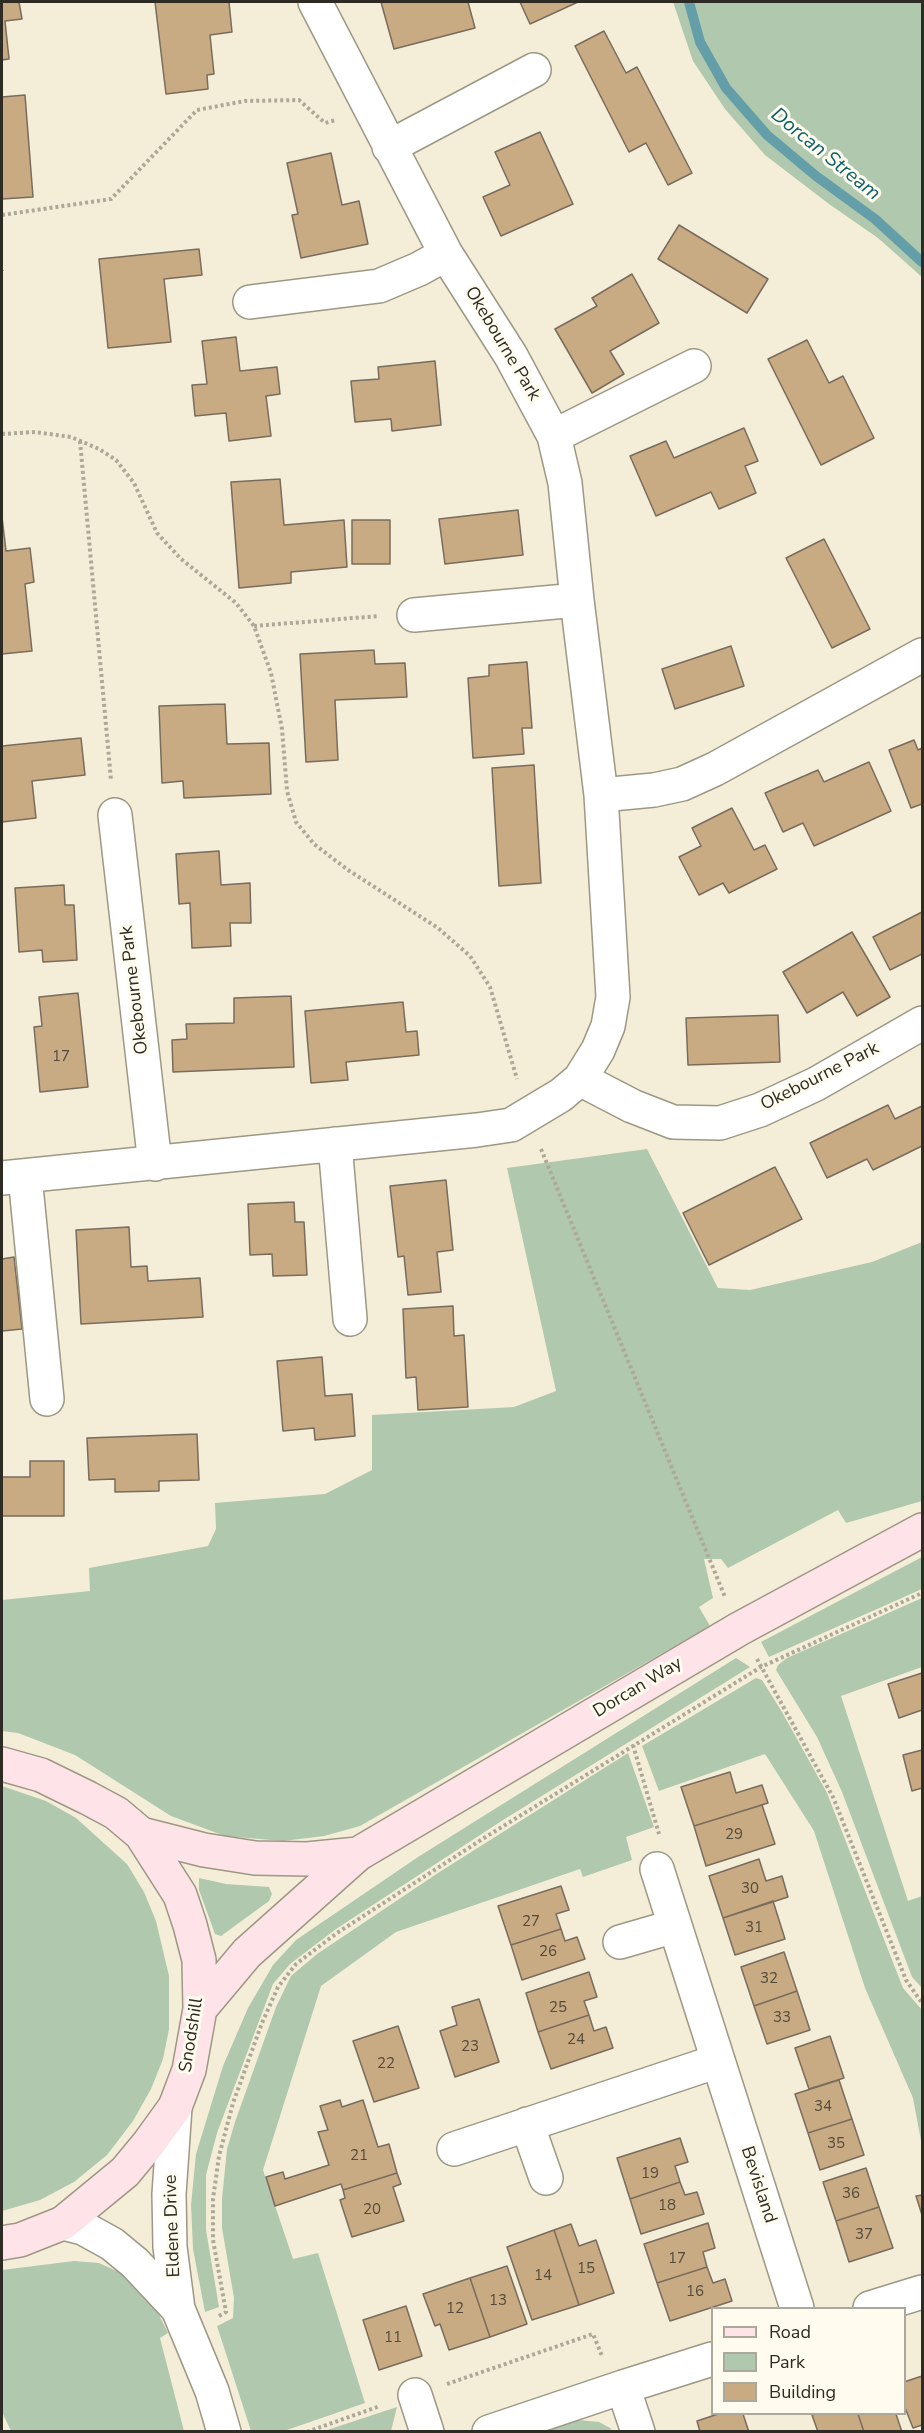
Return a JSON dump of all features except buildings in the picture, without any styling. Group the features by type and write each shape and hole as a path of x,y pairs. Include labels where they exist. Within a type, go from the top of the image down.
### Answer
{"main road":[{"name":"Dorcan Way","path":"200,2009 247,1953 358,1854 739,1629 922,1530"},
{"name":"Snodshill","path":"2,1764 41,1775 88,1797 116,1813 141,1834 180,1895 199,1960 200,2009 189,2070 176,2107 125,2172 63,2223 21,2240 2,2243"},
{"name":"Dorcan Way","path":"141,1834 204,1850 255,1858 307,1859 358,1854"}],"street":[{"name":"Okebourne Park","path":"47,1399 13,1177 511,1125 561,1095 580,1079 598,1050 608,1026 613,998 601,795 565,483 554,436 511,356 446,254 315,2"},
{"path":"389,147 534,70"},
{"path":"250,302 379,286 419,269 446,254"},
{"path":"554,436 694,366"},
{"path":"414,615 577,600"},
{"path":"601,795 654,790 682,783 704,774 922,655"},
{"name":"Okebourne Park","path":"115,815 154,1164"},
{"name":"Okebourne Park","path":"580,1079 632,1106 673,1122 720,1123 760,1110 816,1084 922,1023"},
{"path":"335,1144 350,1319"},
{"name":"Bevisland","path":"657,1869 797,2307"},
{"path":"620,1942 675,1926"},
{"path":"454,2149 718,2061"},
{"name":"Eldene Drive","path":"176,2107 169,2194 170,2247 183,2320 212,2391 224,2432"},
{"path":"527,2124 546,2178"},
{"name":"Eldene Drive","path":"63,2223 83,2228 112,2244 135,2263 183,2320"},
{"path":"873,2307 922,2292"},
{"path":"489,2432 711,2359"},
{"path":"619,2389 638,2432"},
{"path":"414,2395 427,2432"}],"path":[{"path":"2,215 111,198 196,110 245,101 299,99 325,123 369,107"},
{"path":"80,440 115,815"},
{"path":"254,626 329,619 414,615"},
{"path":"183,2320 226,2312 213,2240 213,2199 219,2156 233,2103 278,1987 296,1964 338,1934 633,1745 761,1667 922,1593"},
{"path":"633,1745 659,1829 657,1869"},
{"path":"308,2432 593,2334 619,2389"}],"green space":[{"path":"673,2 922,2 922,277 878,238 765,155 725,109 693,61"},
{"path":"647,1149 718,1288 750,1290 872,1262 922,1242 922,1501 846,1523 838,1510 728,1568 721,1559 704,1559 713,1598 699,1607 710,1626 360,1826 324,1836 283,1841 225,1836 171,1816 75,1755 18,1733 2,1731 2,1600 90,1591 89,1568 208,1546 216,1529 215,1503 325,1494 372,1470 372,1415 514,1407 556,1391 507,1168"},
{"path":"922,1557 922,1589 769,1657 761,1642"},
{"path":"922,1598 922,1667 841,1696 908,1901 922,1896 922,1988 912,1977 842,1792 817,1737 776,1670 778,1665 787,1658"},
{"path":"736,1658 750,1667 503,1820 336,1929 290,1964 273,1984 217,2133 206,2175 206,2230 219,2307 205,2312 193,2249 191,2205 196,2154 223,2066 248,2008 273,1965 296,1940 418,1857"},
{"path":"756,1678 762,1680 782,1712 827,1793 903,1988 922,2010 922,2146 913,2098 865,1988 814,1831 765,1754 659,1791 642,1746"},
{"path":"628,1753 654,1827 626,1837 632,1860 583,1877 580,1869 396,1932 321,1986 263,2170 293,2259 318,2253 365,2403 284,2431 251,2431 217,2326 233,2318 234,2298 222,2228 222,2199 227,2149 235,2122 276,2007 291,1976 317,1954 438,1873"},
{"path":"2,1786 46,1801 76,1818 127,1864 144,1892 156,1921 169,1976 169,2029 163,2059 151,2089 133,2121 107,2155 74,2182 40,2200 2,2211"},
{"path":"199,1878 226,1884 269,1887 272,1894 269,1901 221,1936 215,1934 199,1890"},
{"path":"74,2261 99,2263 119,2272 138,2284 153,2303 168,2333 160,2338 184,2431 11,2431 2,2412 2,2270"},
{"path":"397,2407 391,2431 324,2431"},
{"path":"578,2420 599,2422 612,2429 604,2432 537,2432"}],"waterway":[{"name":"Dorcan Stream","path":"689,2 700,42 726,88 767,135 816,176 875,219 922,262"}]}
